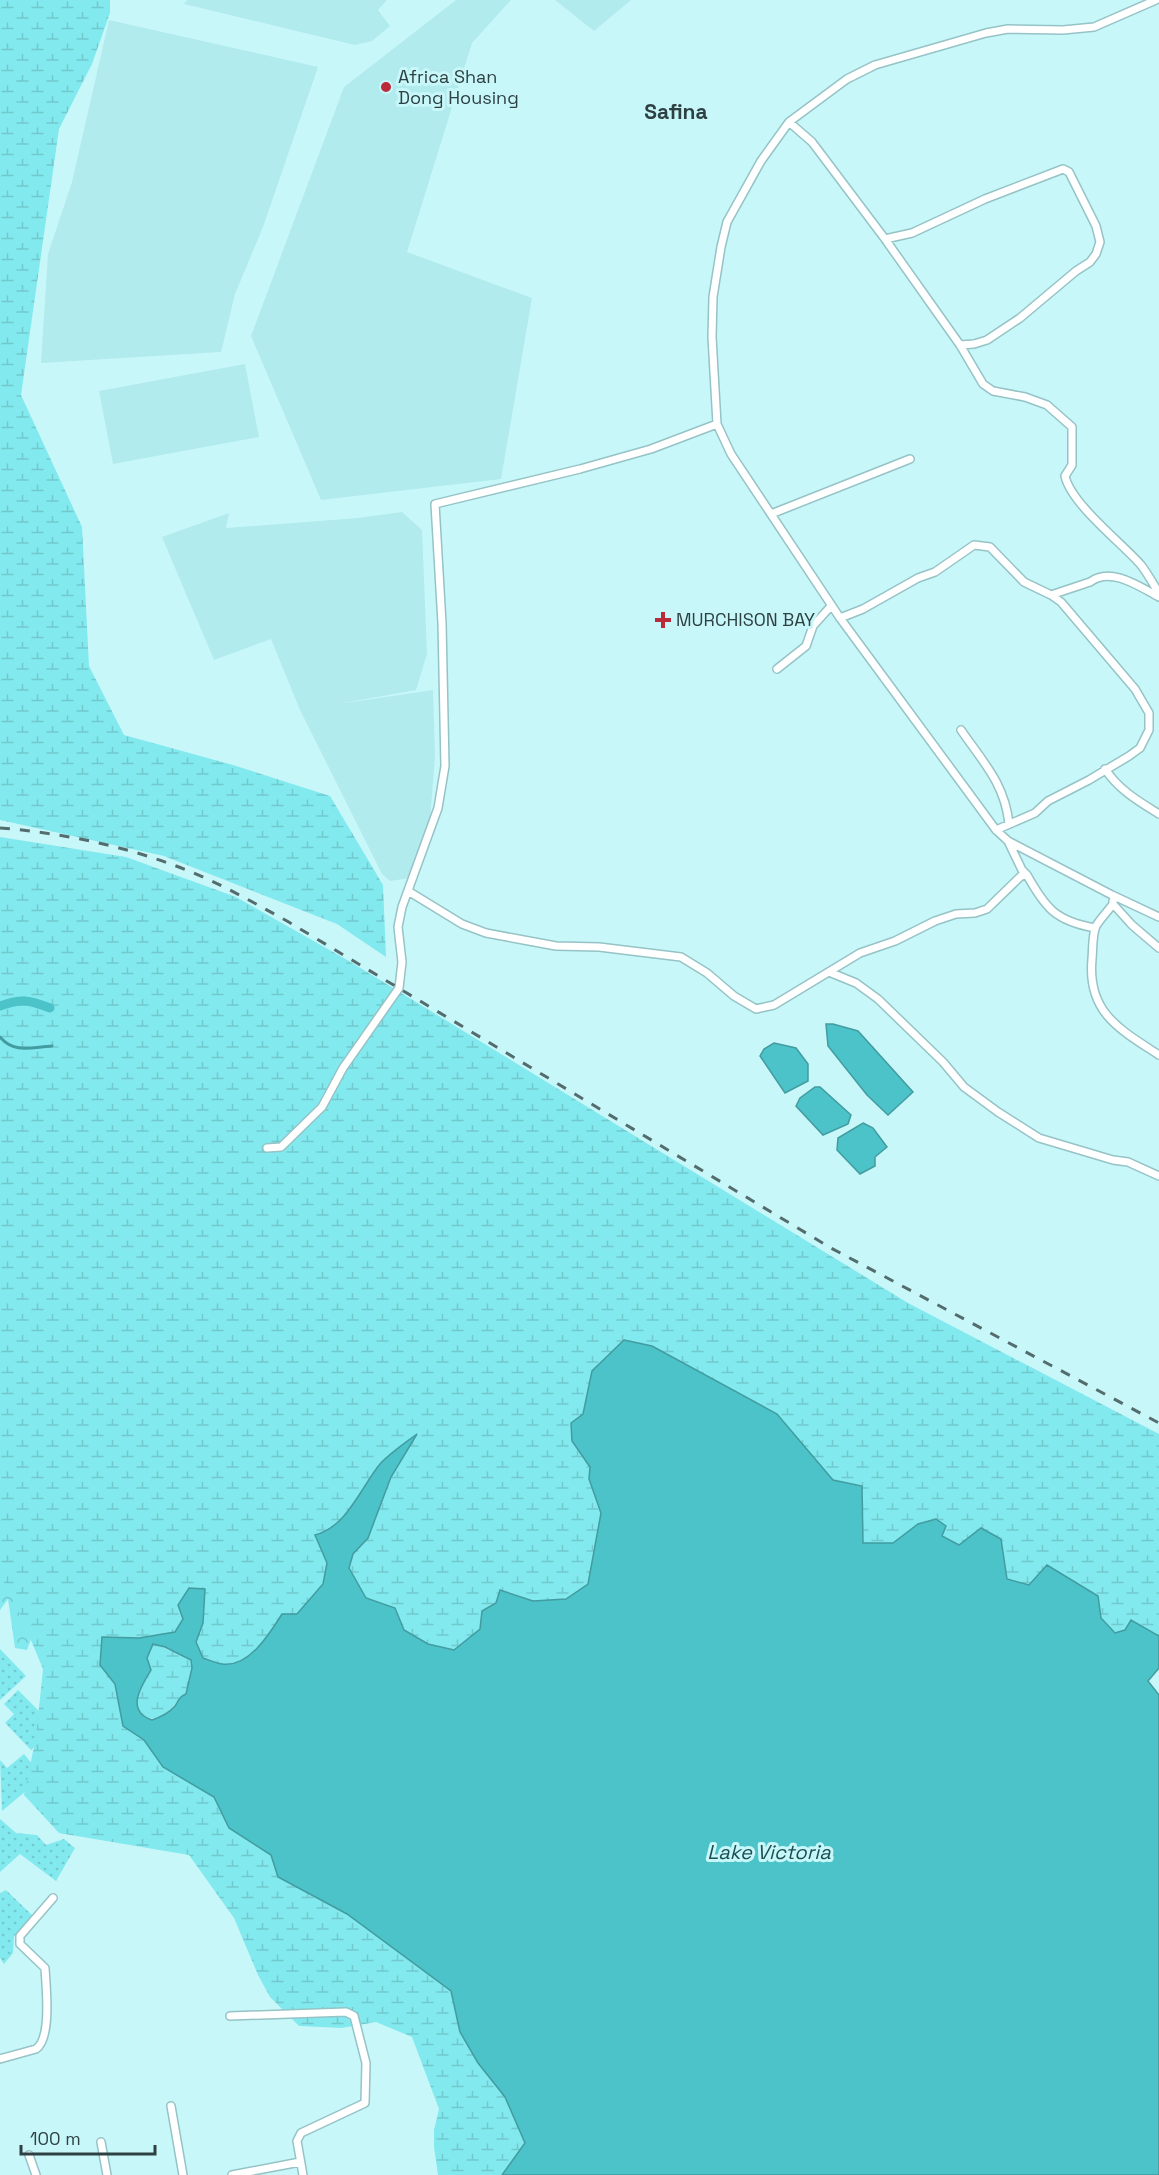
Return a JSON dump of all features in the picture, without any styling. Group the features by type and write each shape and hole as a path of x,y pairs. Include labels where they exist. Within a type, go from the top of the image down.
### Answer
{"street":[{"path":"1156,0 1094,27 986,33 875,65 847,79 789,122 761,161 727,222 713,297 712,337 717,424 734,462 831,606 996,830 1008,841 1112,895 1159,916"},
{"path":"789,122 812,142 885,239 960,345 986,388 1047,405 1072,427 1072,465 1065,476 1068,487 1113,539 1140,564 1159,595"},
{"path":"885,239 912,233 985,199 1063,169 1069,172 1096,226 1100,242 1096,254 1090,262 1020,318 987,340 960,345"},
{"path":"267,1148 281,1147 322,1107 343,1068 399,988 402,962 398,927 408,891 438,808 445,766 442,623 435,504 651,449 717,424"},
{"path":"771,514 910,459"},
{"path":"840,618 863,609 918,578 936,572 974,545 990,547 1024,582 1061,602 1125,675 1149,713 1149,730 1140,748 1089,780 1048,801 1035,813 996,830"},
{"path":"1051,595 1090,582 1095,578 1118,576 1159,595"},
{"path":"777,669 806,646 813,626 831,606"},
{"path":"961,730 999,785 1007,804 1009,824"},
{"path":"1105,769 1115,784 1159,814"},
{"path":"1008,841 1023,870 1051,910 1074,924 1095,928"},
{"path":"408,891 462,924 486,933 556,946 599,947 681,957 707,973 734,996 756,1009 774,1005 860,953 895,941 956,914 975,913 987,909 1022,876 1027,875"},
{"path":"1112,895 1113,904 1132,925 1157,945"},
{"path":"1113,904 1095,928 1091,980 1096,1000 1108,1017 1137,1041 1159,1055"},
{"path":"829,972 856,983 878,999 943,1062 964,1087 1038,1138 1113,1160 1128,1162 1159,1176"},
{"path":"0,2059 36,2049 46,2035 45,1968 20,1944 19,1940 53,1898"},
{"path":"230,2016 346,2012 354,2016 366,2063 365,2103 301,2133 297,2141 303,2175"},
{"path":"171,2106 183,2175"},
{"path":"101,2142 107,2175"},
{"path":"29,2155 36,2175"},
{"path":"232,2175 300,2162"}],"shaded area":[{"path":"187,0 387,0 378,10 390,26 372,41 355,45 184,4"},
{"path":"456,0 511,0 472,43 407,252 532,298 501,479 321,500 251,336 344,87"},
{"path":"555,0 631,0 594,31"},
{"path":"109,20 318,67 263,227 235,294 221,352 41,363 48,254 72,182"},
{"path":"245,364 259,437 113,464 99,391"},
{"path":"402,512 422,530 427,654 416,690 338,704 433,690 435,757 430,820 410,878 390,881 382,874 300,710 271,639 214,660 162,537 229,513 226,528 358,518"}],"green space":[{"path":"0,0 110,0 110,13 92,64 59,129 21,395 82,527 89,666 124,735 233,765 330,796 383,885 386,957 337,924 164,856 0,820"},
{"path":"0,837 126,857 236,897 349,961 908,1303 1159,1434 1159,1636 1131,1620 1125,1630 1115,1633 1101,1618 1029,1585 1007,1579 1001,1539 959,1545 918,1524 893,1543 862,1543 862,1486 833,1480 777,1414 652,1347 624,1340 592,1371 583,1414 572,1441 590,1467 589,1479 602,1513 588,1584 566,1599 533,1601 500,1591 496,1603 482,1612 480,1629 454,1650 428,1644 404,1630 395,1608 365,1598 349,1568 353,1554 368,1538 391,1477 415,1436 382,1462 343,1517 327,1532 327,1563 323,1584 297,1614 282,1614 250,1655 232,1663 222,1664 203,1658 196,1642 203,1622 183,1619 175,1632 139,1638 102,1637 100,1665 115,1684 123,1726 144,1740 163,1767 214,1797 229,1828 271,1855 278,1877 347,1914 451,1991 460,2032 478,2063 505,2097 525,2143 502,2175 438,2175 434,2130 439,2109 412,2037 376,2022 342,2028 299,2026 270,1997 234,1918 189,1855 59,1833 24,1795 36,1737 43,1669 8,1585 0,1580"},
{"path":"0,1561 49,1591 27,1650 15,1648 8,1599 0,1610"},
{"path":"153,1643 192,1660 192,1668 186,1694 166,1714 150,1718 141,1713 137,1697 138,1691 151,1670 147,1658"},
{"path":"0,1649 26,1676 0,1700"},
{"path":"18,1690 62,1734 37,1744 31,1750 5,1723 14,1714 4,1704"},
{"path":"24,1754 39,1772 38,1781 2,1811 0,1760 7,1768"},
{"path":"0,1819 16,1833 37,1835 46,1845 64,1839 75,1848 56,1881 20,1854 0,1872"},
{"path":"6,1890 34,1917 14,1936 13,1953 4,1964 0,1958 0,1893"}],"water":[{"path":"826,1024 858,1031 913,1092 888,1115 867,1095 828,1046"},
{"path":"774,1043 796,1048 808,1064 808,1081 785,1093 760,1056 764,1049"},
{"path":"815,1087 820,1087 851,1115 848,1124 823,1135 796,1106 800,1098"},
{"path":"863,1123 873,1128 887,1147 875,1157 875,1166 860,1174 837,1150 838,1138"},
{"name":"Lake Victoria","path":"624,1340 652,1346 777,1414 833,1480 862,1486 863,1543 893,1543 918,1524 936,1519 946,1526 942,1536 959,1545 981,1528 1001,1539 1007,1579 1029,1585 1047,1565 1098,1596 1101,1618 1115,1633 1125,1630 1131,1620 1159,1636 1159,1668 1148,1681 1159,1695 1159,2175 502,2175 525,2143 505,2097 478,2063 460,2032 451,1991 347,1914 278,1877 271,1855 229,1828 214,1797 163,1767 144,1740 123,1726 115,1684 100,1665 102,1637 139,1638 175,1632 183,1619 178,1605 189,1588 205,1589 203,1623 196,1642 203,1658 222,1664 241,1661 258,1648 282,1614 297,1614 323,1584 327,1563 315,1535 336,1524 345,1515 380,1464 417,1434 391,1477 368,1538 353,1554 349,1568 366,1598 395,1608 404,1630 428,1644 454,1650 480,1629 482,1611 496,1603 500,1590 533,1601 566,1599 588,1584 601,1513 589,1479 590,1467 572,1441 571,1423 583,1414 592,1371","holes":["153,1644 165,1647 191,1660 192,1668 186,1694 170,1711 152,1720 139,1711 138,1698 151,1670 147,1658"]}],"waterway":[{"path":"0,1006 25,1001 50,1008"},
{"path":"0,1037 17,1048 52,1046"}],"railway":[{"path":"0,828 57,835 114,846 169,863 230,890 287,921 831,1248 1159,1423"}],"place":[{"name":"Africa Shan Dong Housing","path":"386,87"},
{"name":"MURCHISON BAY","path":"663,620"}],"district":[{"name":"Safina","path":"676,112"}]}
